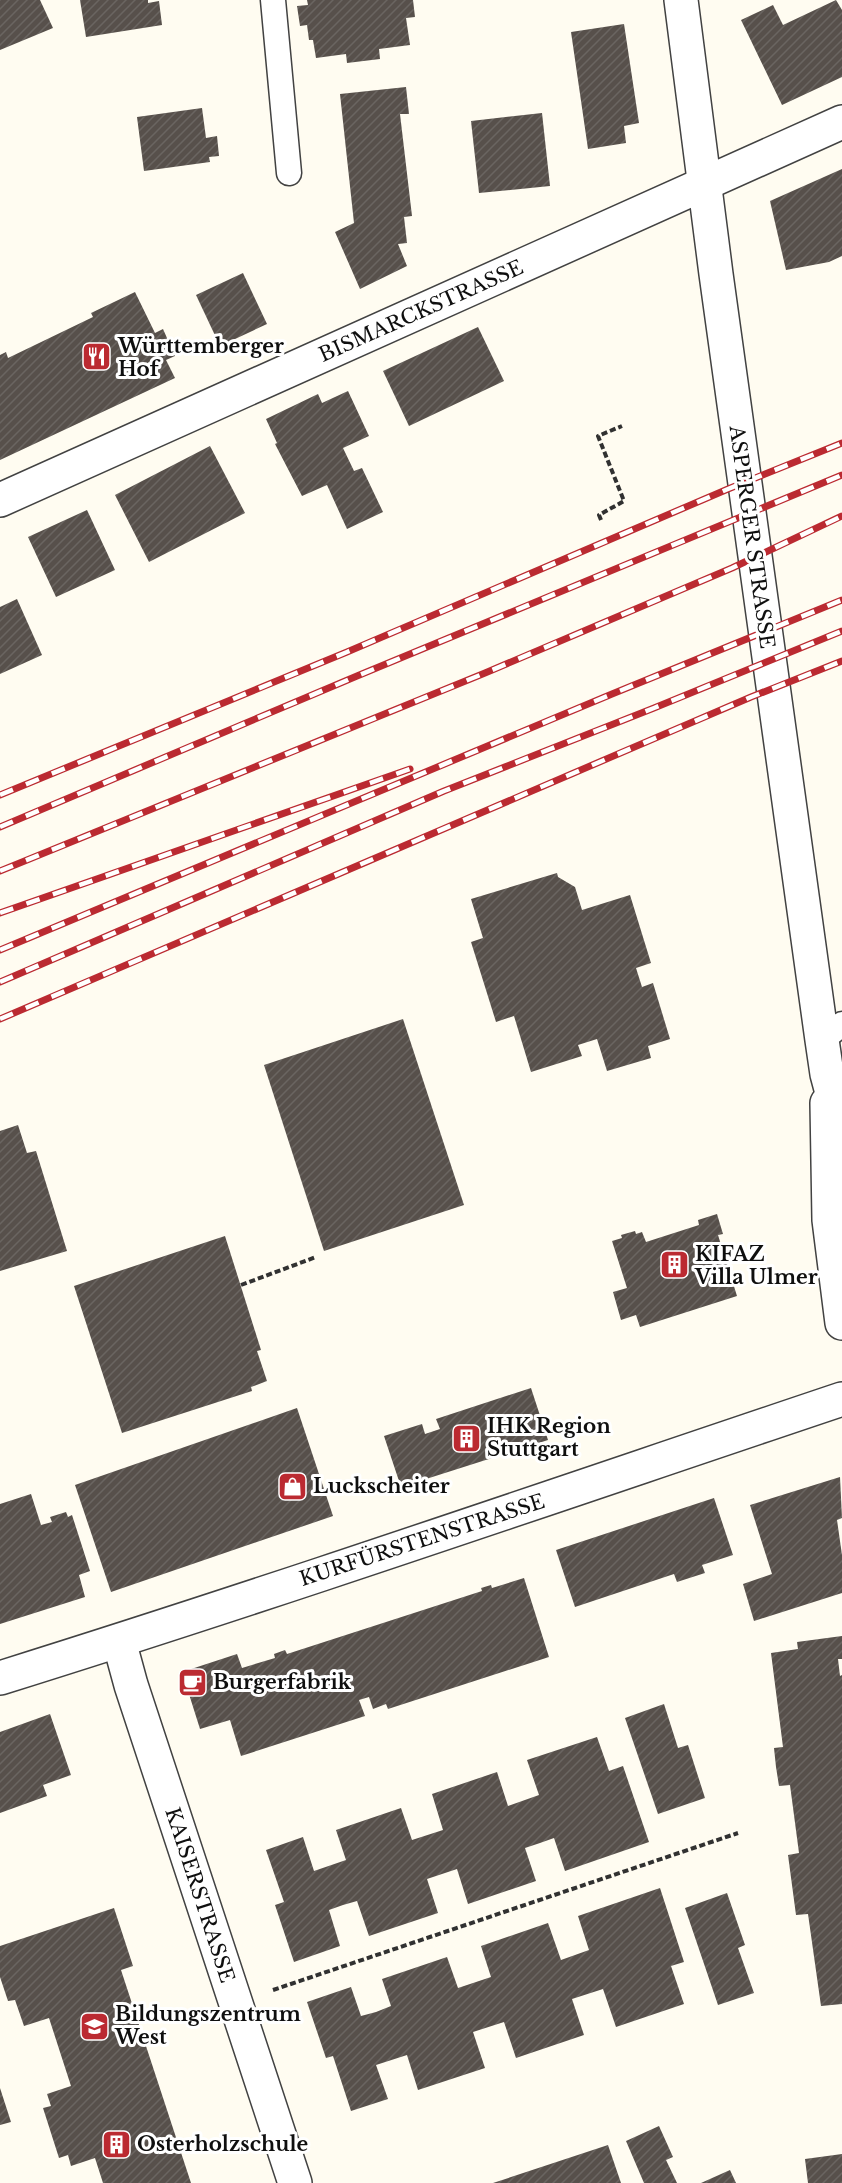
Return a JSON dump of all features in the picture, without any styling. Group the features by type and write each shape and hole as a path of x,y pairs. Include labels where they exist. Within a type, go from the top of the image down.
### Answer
{"street":[{"name":"ASPERGER STRASSE","path":"681,0 705,184 832,1032 827,1074 829,1220 842,1323"},
{"name":"BISMARCKSTRASSE","path":"0,500 842,122"},
{"name":"ASPERGER STRASSE","path":"827,1074 842,1130"},
{"name":"KURFÜRSTENSTRASSE","path":"0,1678 119,1641 842,1399"},
{"name":"KAISERSTRASSE","path":"119,1641 131,1685 295,2183"}],"lane":[{"path":"273,0 289,173"}],"path":[{"path":"601,520 599,515 624,501 598,436 622,426"},
{"path":"241,1285 316,1257"},
{"path":"235,2002 738,1833"}],"building":[{"path":"0,0 40,0 53,28 0,50"},
{"path":"80,0 148,0 148,3 159,1 162,25 86,37"},
{"path":"307,0 413,0 415,17 406,18 410,45 379,49 380,59 347,63 346,54 316,58 313,40 309,40 307,25 300,26 297,6 308,5"},
{"path":"836,0 842,10 842,77 782,105 741,20 773,5 783,25"},
{"path":"624,24 639,123 624,126 626,143 588,149 571,32"},
{"path":"406,87 409,114 400,114 412,216 404,217 407,243 398,244 407,266 360,289 335,232 354,223 340,94"},
{"path":"202,108 206,138 217,136 219,156 209,157 210,162 144,171 137,117"},
{"path":"542,113 550,186 479,193 471,121"},
{"path":"842,169 842,256 829,262 786,270 770,201"},
{"path":"243,273 267,324 220,346 196,295"},
{"path":"135,292 155,333 163,329 175,356 166,360 175,378 0,460 0,355 6,352 8,358 93,317 91,313"},
{"path":"478,327 504,381 409,426 383,371"},
{"path":"348,391 369,436 343,448 354,471 362,468 383,512 347,529 327,485 302,496 275,444 277,443 266,419 318,394 322,403"},
{"path":"210,446 245,513 149,562 115,495"},
{"path":"87,510 115,570 56,597 28,537"},
{"path":"17,599 42,655 0,674 0,607"},
{"path":"557,873 558,877 575,887 582,910 630,895 651,963 636,968 642,987 653,983 670,1039 648,1046 651,1058 607,1071 597,1039 578,1045 582,1056 531,1072 514,1016 496,1022 471,942 483,938 471,899"},
{"path":"403,1019 464,1205 324,1251 264,1065"},
{"path":"18,1125 27,1153 36,1151 67,1251 0,1271 0,1131"},
{"name":"KIFAZ Villa Ulmer","path":"717,1214 723,1234 718,1235 737,1296 640,1327 636,1315 621,1320 613,1292 627,1288 612,1241 622,1238 621,1235 635,1231 636,1234 642,1232 646,1242 699,1225 698,1220"},
{"path":"225,1236 261,1350 257,1351 267,1381 251,1387 252,1391 122,1433 74,1286"},
{"name":"IHK Region Stuttgart","path":"531,1388 548,1440 401,1487 384,1436 422,1424 425,1434 440,1429 436,1419"},
{"path":"297,1408 333,1516 111,1592 75,1485"},
{"path":"840,1477 842,1518 837,1520 842,1555 842,1593 754,1621 743,1584 772,1574 750,1505"},
{"path":"31,1494 41,1525 52,1522 50,1517 66,1512 68,1517 72,1515 90,1571 79,1575 85,1597 0,1624 0,1504"},
{"path":"714,1498 733,1555 702,1565 705,1573 677,1582 674,1574 575,1607 556,1550"},
{"path":"524,1578 549,1657 388,1709 386,1704 373,1709 369,1697 359,1700 365,1716 241,1756 230,1720 200,1729 182,1672 237,1654 242,1668 275,1658 274,1654 285,1650 287,1654 482,1591 481,1588 491,1585 492,1588"},
{"path":"842,1636 842,1659 838,1659 840,1676 842,1675 842,2004 821,2006 808,1914 796,1915 788,1855 799,1853 790,1785 779,1786 776,1767 774,1748 783,1747 771,1653 798,1649 797,1642"},
{"path":"664,1704 678,1748 688,1745 705,1798 658,1814 625,1718"},
{"path":"50,1714 71,1775 43,1785 47,1796 0,1813 0,1732"},
{"path":"597,1737 609,1771 623,1766 649,1842 565,1871 554,1838 525,1848 536,1881 468,1904 457,1869 427,1879 438,1913 369,1936 357,1901 343,1905 329,1910 340,1946 294,1962 275,1905 284,1902 266,1850 303,1837 314,1871 346,1860 336,1830 401,1808 412,1840 443,1830 432,1794 497,1772 508,1806 539,1795 527,1760"},
{"path":"660,1888 684,1962 671,1966 684,2004 616,2027 603,1989 572,1999 584,2035 516,2058 504,2022 473,2032 485,2068 418,2090 407,2055 376,2065 388,2099 351,2111 333,2056 326,2058 307,2002 351,1987 361,2016 376,2012 391,2006 382,1979 447,1957 458,1988 491,1977 481,1946 548,1923 561,1960 589,1950 578,1916"},
{"path":"727,1893 745,1945 738,1948 754,1993 718,2005 685,1908"},
{"path":"114,1908 133,1966 121,1970 191,2183 103,2183 95,2158 71,2166 68,2155 59,2158 43,2108 51,2106 47,2094 71,2086 49,2018 24,2026 15,2000 8,2001 0,1977 0,1946"},
{"path":"0,2088 11,2122 0,2125"},
{"path":"659,2126 673,2157 666,2160 677,2183 644,2183 626,2141"},
{"path":"608,2145 621,2183 493,2183"},
{"path":"842,2154 842,2183 808,2183 805,2159"},
{"path":"730,2170 736,2183 701,2183"}],"railway":[{"path":"0,795 347,652 728,489 842,443"},
{"path":"0,827 842,475"},
{"path":"0,871 485,673 732,568 842,516"},
{"path":"0,950 842,600"},
{"path":"0,982 444,791 842,631"},
{"path":"0,1019 751,697 842,661"},
{"path":"0,913 410,769"}],"place":[{"name":"Württemberger Hof","path":"97,357"},
{"name":"KIFAZ Villa Ulmer","path":"674,1265"},
{"name":"IHK Region Stuttgart","path":"466,1438"},
{"name":"Luckscheiter","path":"292,1486"},
{"name":"Burgerfabrik","path":"192,1682"},
{"name":"Bildungszentrum West","path":"94,2026"},
{"name":"Osterholzschule","path":"116,2144"}]}
